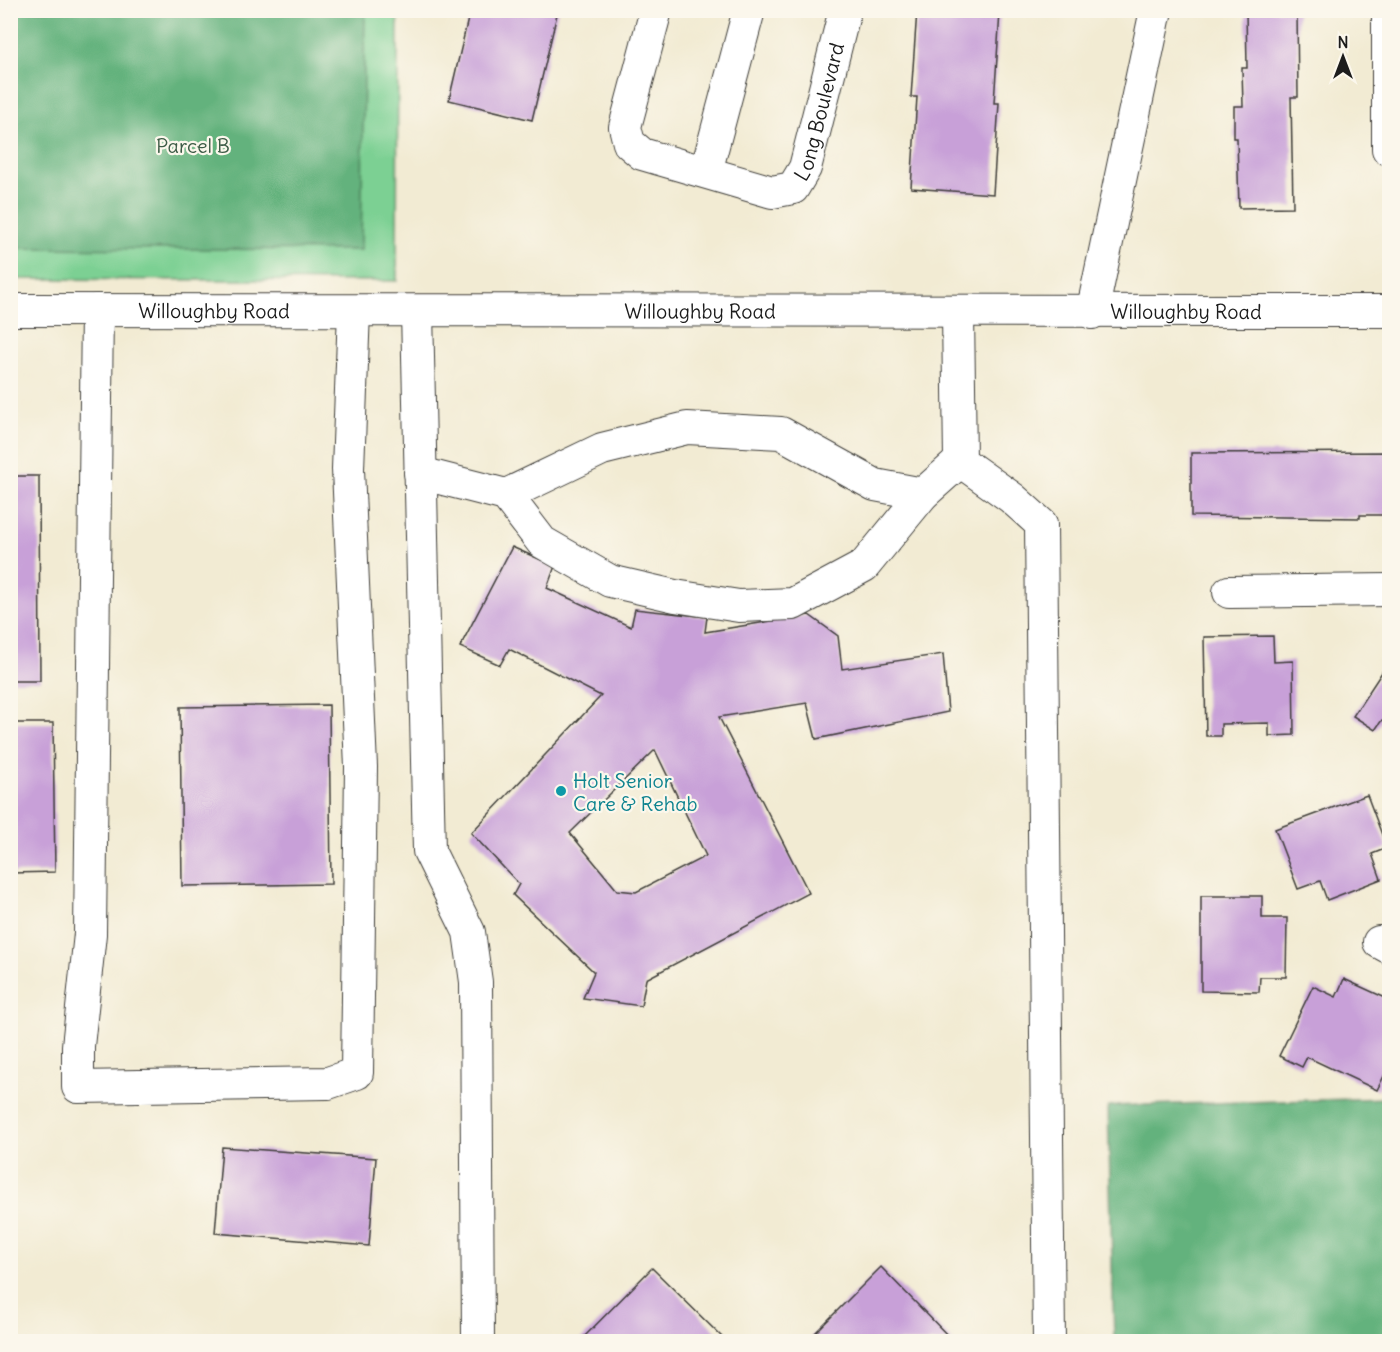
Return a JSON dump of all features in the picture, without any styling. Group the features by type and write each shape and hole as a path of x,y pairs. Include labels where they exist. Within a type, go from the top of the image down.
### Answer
{"street":[{"name":"Long Boulevard","path":"656,10 625,127 629,143 642,154 772,192 793,188 805,168 845,10"},
{"path":"706,172 749,10"},
{"path":"1092,313 1156,10"},
{"path":"1388,10 1388,149"},
{"name":"Willoughby Road","path":"10,310 1092,313 1389,311"},
{"path":"97,310 90,934 78,1046 78,1087 328,1083 357,1073 361,767 348,469 354,311"},
{"path":"417,311 429,850 469,932 477,982 478,1341"},
{"path":"420,473 506,495 542,542 610,581 675,596 739,606 793,604 864,566 923,494 960,461 958,312"},
{"path":"506,495 602,449 687,428 781,433 875,485 923,494"},
{"path":"960,461 1012,498 1041,524 1050,1341"},
{"path":"1229,592 1389,590"}],"green space":[{"name":"Parcel B","path":"11,10 365,11 361,250 11,248"},
{"name":"Parcel B","path":"11,11 398,11 397,281 11,279"},
{"path":"1389,1098 1389,1341 1114,1341 1108,1106"}],"building":[{"path":"470,10 558,10 532,120 449,100"},
{"path":"917,10 1000,12 994,103 999,103 993,194 911,188 917,97 911,97"},
{"path":"1246,10 1297,10 1298,97 1291,97 1293,207 1239,208 1234,106 1243,106 1242,68 1247,68"},
{"path":"1390,452 1390,515 1360,515 1360,518 1191,516 1191,453"},
{"path":"10,476 39,476 40,681 10,681"},
{"name":"Holt Senior Care & Rehab","path":"512,547 555,566 547,588 631,627 635,609 707,617 705,632 809,615 838,636 842,669 943,654 948,712 816,739 807,703 719,717 809,893 646,979 641,1006 583,998 594,972 513,895 519,884 471,833 601,696 509,649 500,665 460,647","holes":["655,750 706,856 636,892 617,890 570,833"]},
{"path":"1273,636 1274,662 1293,661 1294,735 1269,736 1269,723 1221,724 1221,736 1206,736 1204,637"},
{"path":"1390,660 1390,725 1382,720 1375,730 1353,716"},
{"path":"329,705 331,884 182,886 180,707"},
{"path":"10,723 53,723 55,872 10,873"},
{"path":"1367,795 1387,848 1372,854 1381,879 1327,900 1320,881 1298,889 1275,829"},
{"path":"1201,896 1262,896 1262,918 1287,918 1286,977 1260,977 1259,992 1201,991"},
{"path":"1344,979 1390,1000 1390,1022 1386,1030 1390,1032 1390,1064 1377,1090 1307,1057 1302,1067 1279,1056 1313,986 1336,997"},
{"path":"222,1147 376,1158 369,1246 215,1233"},
{"path":"881,1267 954,1342 806,1342"},
{"path":"652,1268 727,1342 579,1342"}],"place":[{"name":"Holt Senior Care & Rehab","path":"561,791"}]}
